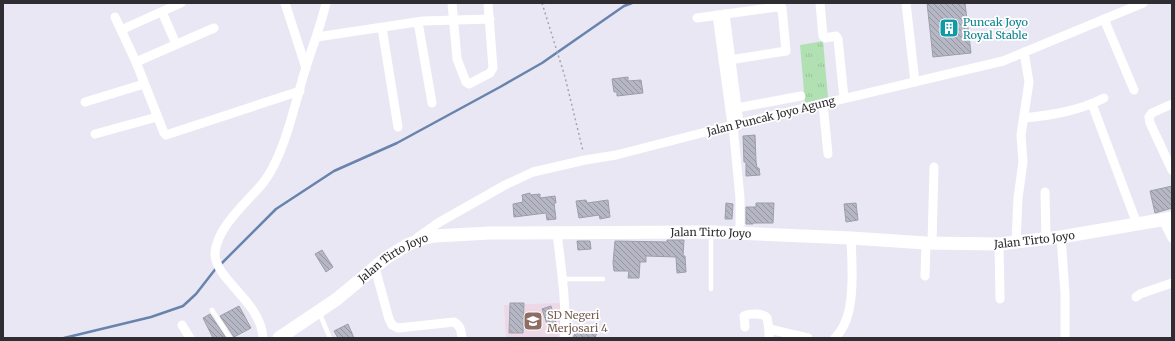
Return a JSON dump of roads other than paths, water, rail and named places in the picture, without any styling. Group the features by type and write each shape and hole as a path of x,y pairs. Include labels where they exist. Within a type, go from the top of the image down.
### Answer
{"street":[{"path":"121,30 180,3"},
{"path":"285,3 306,68"},
{"path":"264,338 262,326 254,310 224,276 216,260 216,246 221,234 264,182 275,163 317,37 326,3"},
{"path":"452,3 457,59 466,82 469,84 490,73 493,68 488,3"},
{"path":"820,3 823,36 825,38 836,36 838,39 844,98"},
{"path":"906,3 915,82"},
{"name":"Jalan Puncak Joyo Agung","path":"407,246 438,223 522,177 551,168 616,155 735,124 994,64 1143,3"},
{"path":"697,18 780,7 782,8 787,49 785,52 727,61"},
{"path":"162,12 176,44"},
{"path":"721,15 735,124 740,198 740,234"},
{"path":"115,17 136,62 157,117 166,135 170,135 300,90"},
{"path":"317,37 418,22 490,19"},
{"path":"1104,19 1134,90"},
{"path":"418,22 432,103"},
{"path":"136,62 214,28"},
{"path":"382,28 398,127"},
{"path":"1016,242 1018,198 1023,162 1021,135 1029,82 1024,52"},
{"path":"727,61 738,108 735,124"},
{"path":"85,102 144,84"},
{"path":"738,108 801,96"},
{"path":"1024,118 1048,116 1068,112 1092,104 1104,98"},
{"path":"822,104 828,154"},
{"path":"1092,104 1138,224"},
{"path":"1172,104 1152,113 1149,119 1172,170"},
{"path":"95,134 157,117"},
{"path":"925,276 929,243 934,167"},
{"path":"1045,192 1046,238"},
{"path":"1167,219 1172,238"},
{"name":"Jalan Tirto Joyo","path":"279,338 337,299 386,258 425,238 461,234 711,232 929,243 998,244 1060,237 1167,219"},
{"path":"557,233 565,323 564,338"},
{"path":"1060,237 1065,293 1065,338"},
{"path":"835,338 844,326 849,307 851,292 851,238"},
{"path":"998,244 1000,299"},
{"path":"375,268 392,325 398,328 454,322 459,324 462,338"},
{"path":"1136,297 1140,294 1172,283"},
{"path":"745,326 744,316 752,313 765,316 767,319 769,333 808,338"},
{"path":"182,325 190,338"}],"lane":[{"path":"711,232 711,289"},
{"path":"562,279 603,279"},
{"path":"212,310 230,338"},
{"path":"319,312 330,338"}],"waterway":[{"path":"221,264 276,209 334,171 397,143 500,87 542,63 624,6 632,3"},
{"path":"64,338 151,317 183,306 196,294 217,267"}],"place":[{"name":"Puncak Joyo Royal Stable","path":"949,28"},
{"name":"SD Negeri Merjosari 4","path":"533,321"}]}
